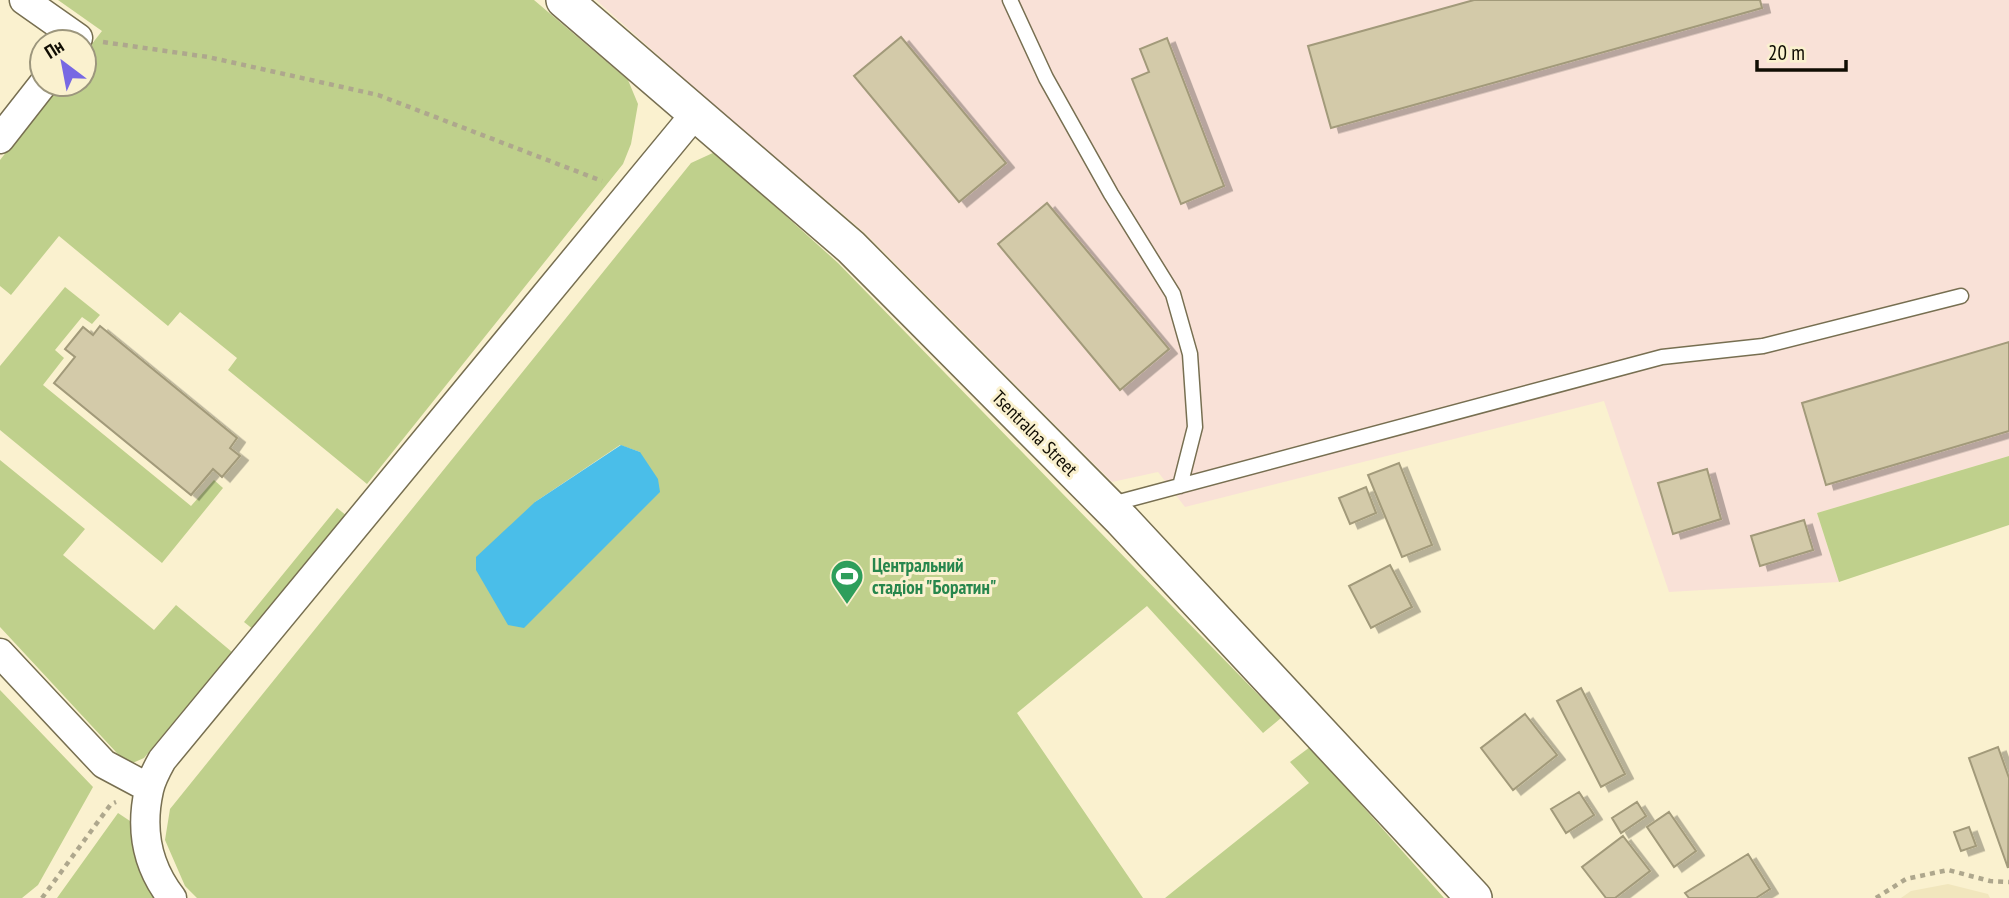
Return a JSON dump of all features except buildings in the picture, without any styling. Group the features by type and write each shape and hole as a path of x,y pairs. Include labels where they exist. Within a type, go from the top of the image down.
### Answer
{"street":[{"path":"24,0 61,28"},
{"name":"Tsentralna Street","path":"564,0 851,247 1107,505 1474,898"},
{"path":"0,139 32,98"},
{"path":"172,898 159,881 145,838 149,788 162,760 695,114"},
{"path":"0,653 104,764 149,788"}],"lane":[{"path":"1010,0 1046,78 1072,125 1111,194 1174,294 1191,354 1195,427 1180,486"},
{"path":"1107,505 1662,357 1763,346 1961,296"}],"path":[{"path":"98,43 208,57 378,95 631,192"},
{"path":"42,898 111,804 149,788"},
{"path":"1876,898 1906,879 1948,870 1990,881 2009,882"}],"shaded area":[{"path":"596,0 2009,0 2009,456 1817,513 1839,582 1669,592 1604,401 1185,507 1158,472 1112,482 865,233 708,100"},
{"path":"1948,884 1988,894 1990,898 1901,898 1911,891"}],"green space":[{"path":"58,0 534,0 628,80 638,104 631,144 623,164 367,484 228,370 237,358 180,312 168,326 59,236 11,295 0,286 0,160 49,98 98,98 98,36 102,31"},
{"path":"715,152 838,263 1281,718 1263,733 1147,606 1017,713 1143,898 197,898 185,886 165,840 170,809 691,163","holes":["620,445 640,452 535,502"]},
{"path":"65,287 100,315 92,324 82,317 55,350 64,358 43,385 191,506 214,480 223,488 162,563 0,430 0,366"},
{"path":"2009,456 2009,525 1839,582 1817,513"},
{"path":"0,460 85,529 63,555 154,630 176,605 232,652 144,758 128,765 0,627"},
{"path":"337,508 347,516 254,630 244,622"},
{"path":"0,690 93,787 38,885 22,898 0,898"},
{"path":"1310,747 1444,898 1165,898 1309,783 1290,762"},
{"path":"118,813 130,821 137,861 154,898 57,898"}],"water":[{"path":"621,445 640,452 658,479 660,492 524,628 508,625 476,570 476,557 535,502"}],"place":[{"name":"Центральний стадіон \"Боратин\"","path":"847,606"}]}
